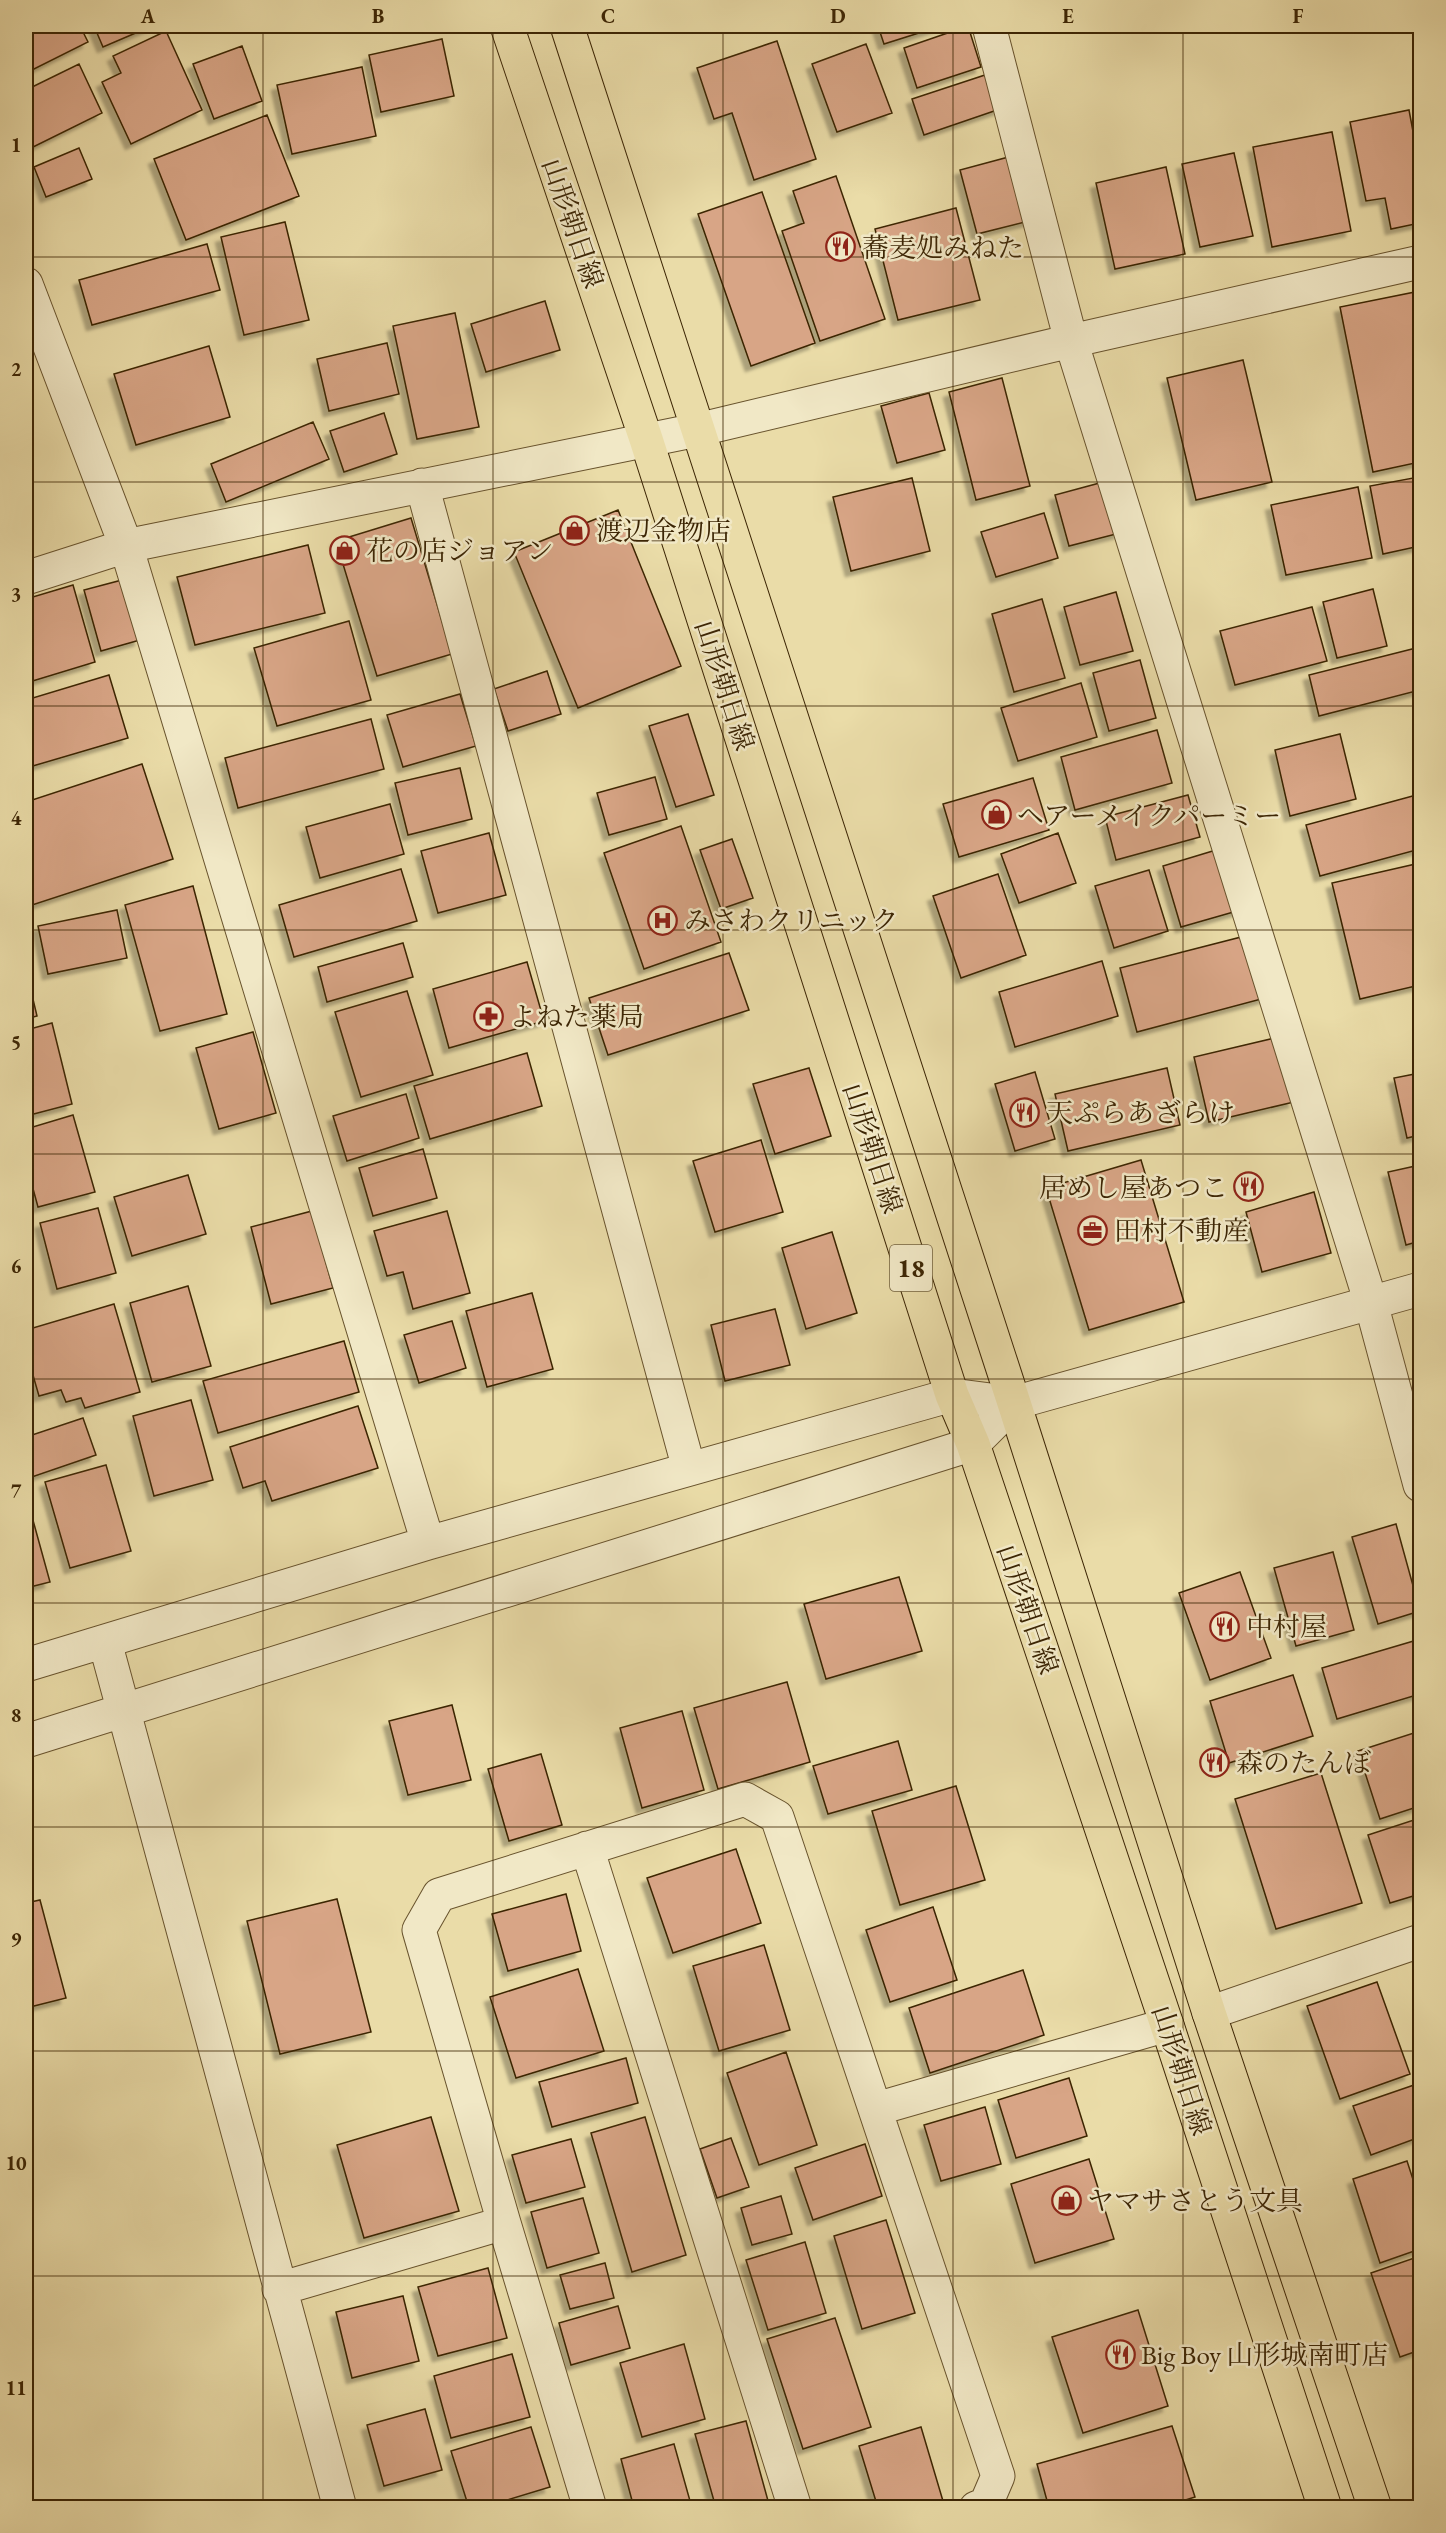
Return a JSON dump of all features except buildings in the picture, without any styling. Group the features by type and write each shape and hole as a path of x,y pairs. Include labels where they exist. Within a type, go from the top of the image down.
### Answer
{"main road":[{"name":"山形朝日線","path":"507,26 646,439 952,1395 973,1444 1325,2508"},
{"name":"山形朝日線","path":"567,26 1014,1403 1209,2013 1375,2508"}],"street":[{"path":"989,26 1071,341 1371,1303 1420,1485"},
{"path":"26,578 126,546 697,430 1071,341 1420,262"},
{"path":"26,284 126,546 428,1543"},
{"path":"422,485 688,1469"},
{"path":"26,1665 428,1543 952,1395 1014,1403 1420,1289"},
{"path":"26,1741 973,1444 1014,1403"},
{"path":"105,1642 340,2508"},
{"path":"590,2508 419,1930 439,1895 745,1799 777,1817 998,2476 986,2504 976,2508"},
{"path":"587,1848 795,2508"},
{"path":"1209,2013 1420,1941"},
{"path":"876,2109 1167,2025"},
{"path":"279,2289 504,2223"}],"place":[{"name":"蕎麦処みねた","path":"841,247"},
{"name":"渡辺金物店","path":"575,530"},
{"name":"花の店ジョアン","path":"345,550"},
{"name":"ヘアーメイクパーミー","path":"996,815"},
{"name":"みさわクリニック","path":"663,920"},
{"name":"よねた薬局","path":"488,1016"},
{"name":"天ぷらあざらけ","path":"1025,1112"},
{"name":"居めし屋あつこ","path":"1249,1187"},
{"name":"田村不動産","path":"1093,1230"},
{"name":"中村屋","path":"1225,1626"},
{"name":"森のたんぼ","path":"1215,1762"},
{"name":"ヤマサさとう文具","path":"1066,2200"},
{"name":"Big Boy 山形城南町店","path":"1120,2354"}]}
